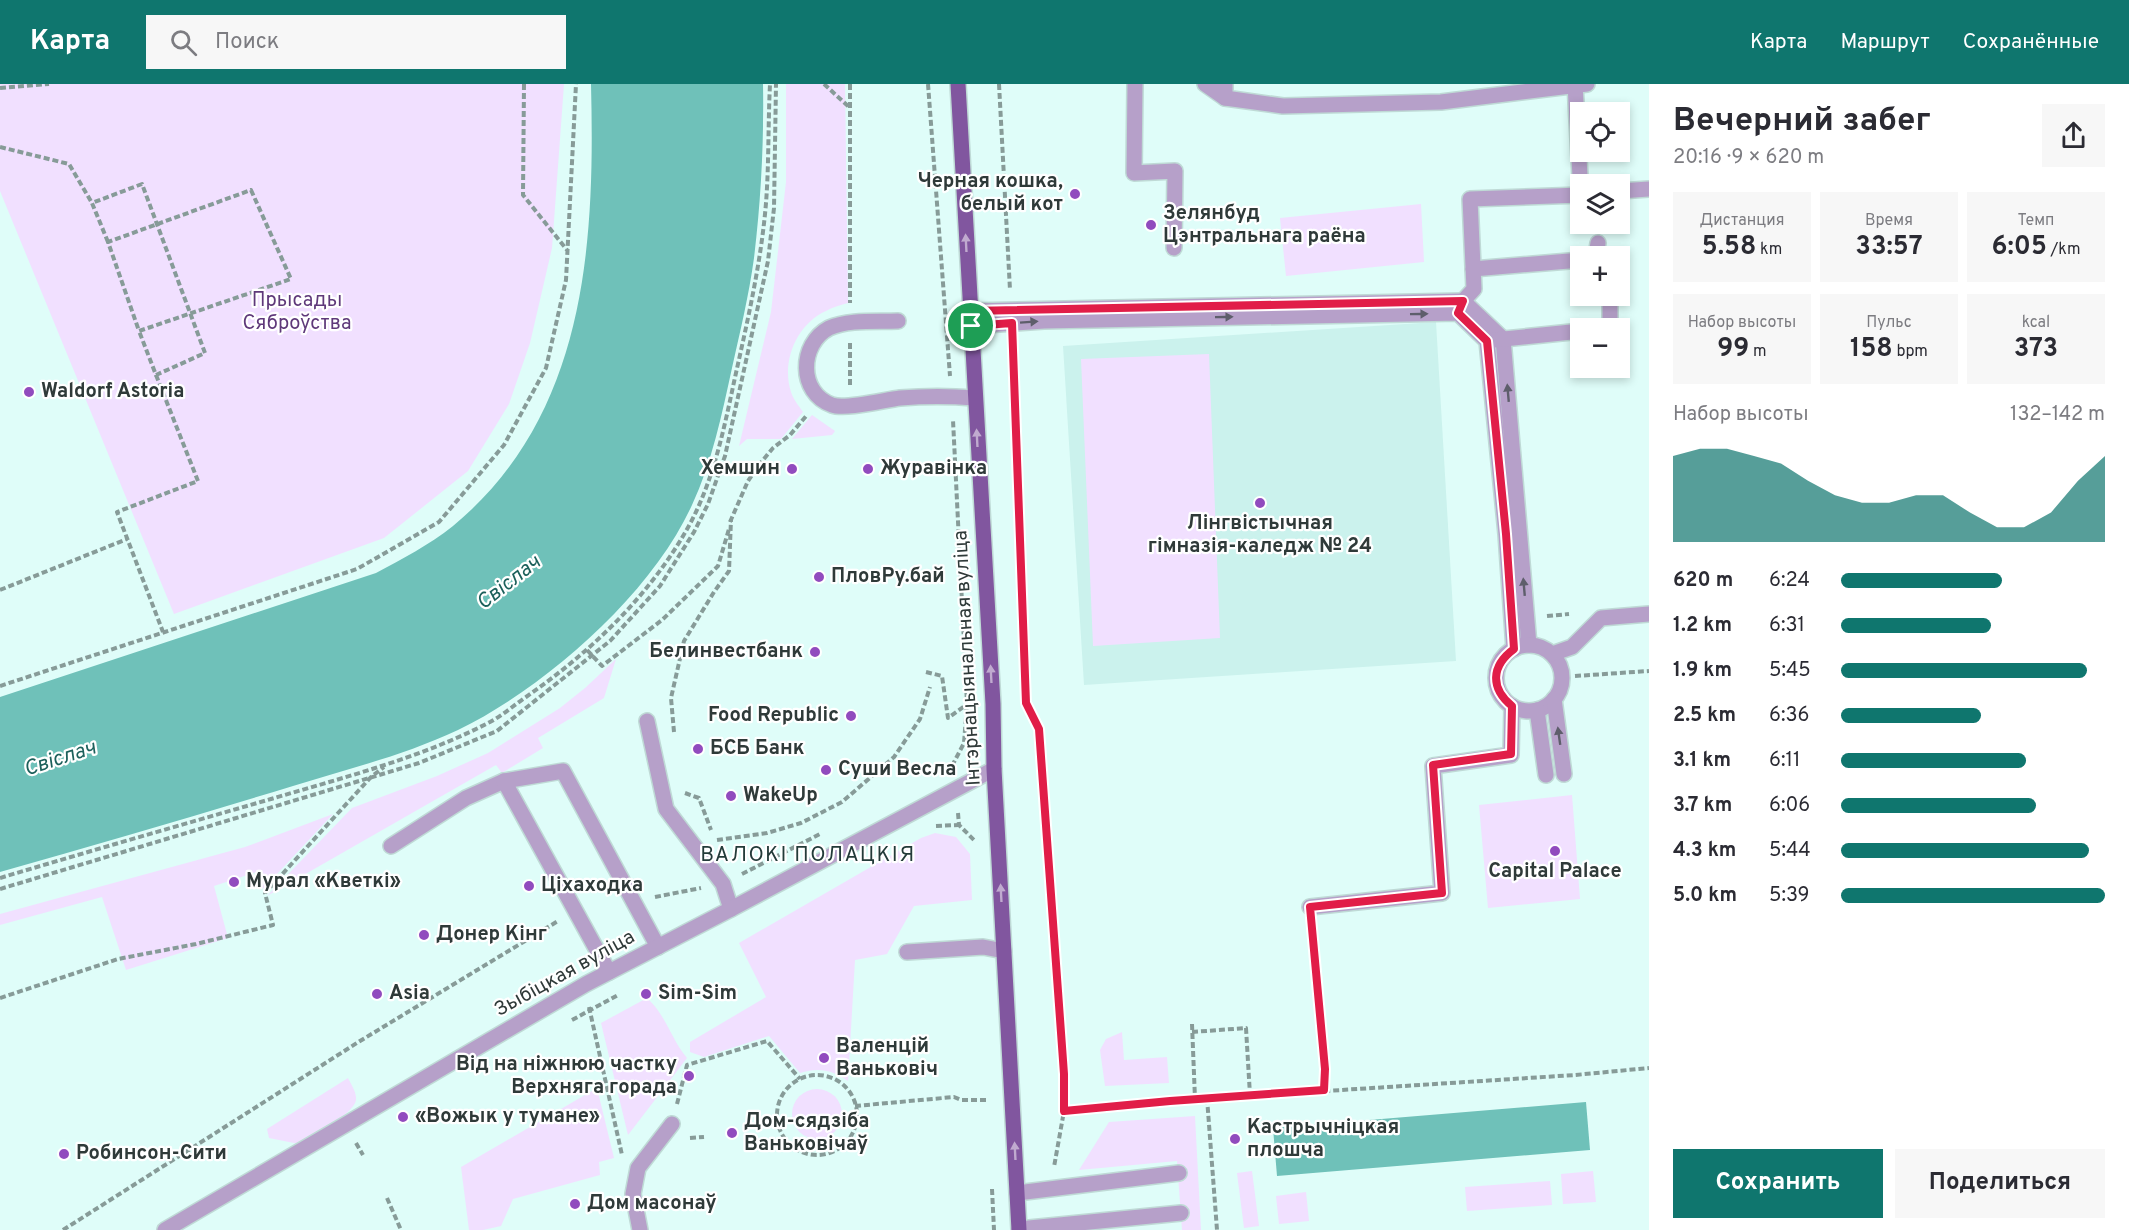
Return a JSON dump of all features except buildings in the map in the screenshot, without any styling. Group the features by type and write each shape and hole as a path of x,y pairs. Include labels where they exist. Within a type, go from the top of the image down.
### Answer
{"main road":[{"name":"Інтэрнацыянальная вуліца","path":"958,84 993,704 994,769 1019,1230"}],"street":[{"path":"1135,84 1134,173 1175,171 1174,248"},
{"path":"1205,84 1283,106 1441,102 1580,84"},
{"path":"1580,84 1583,102"},
{"path":"1580,84 1581,174"},
{"path":"1630,190 1649,189"},
{"path":"1460,307 1474,289 1470,200 1570,195"},
{"path":"1473,269 1570,261"},
{"path":"970,318 1460,307 1503,339 1522,647"},
{"path":"1460,307 1487,341 1506,534 1522,647"},
{"path":"898,321 850,323 831,327 820,334 806,357 808,382 815,393 823,401 834,406 901,398 974,398"},
{"path":"1487,341 1570,332"},
{"path":"1552,654 1572,647 1601,618 1649,614"},
{"path":"1522,647 1545,649 1552,654 1561,672 1562,682 1554,699 1537,710 1529,711 1512,706 1499,692 1497,672 1500,663 1522,647"},
{"path":"1554,699 1564,774"},
{"path":"1310,907 1442,893 1433,765 1511,754 1512,706"},
{"path":"1537,710 1546,775"},
{"path":"647,721 666,809 723,884 731,909"},
{"name":"Зыбіцкая вуліца","path":"165,1230 575,990 994,769"},
{"path":"391,846 466,798 504,781 563,771 658,947"},
{"path":"504,781 609,972"},
{"path":"907,952 983,947 1004,951"},
{"path":"640,1230 633,1194 638,1168 672,1124"},
{"path":"1017,1193 1179,1173"},
{"path":"1019,1230 1181,1213"}],"path":[{"path":"0,88 49,84"},
{"path":"524,84 523,195 567,250"},
{"path":"0,686 357,569 439,522 504,445 546,368 566,280 576,84"},
{"path":"0,878 387,765 465,734 493,720 562,672 618,620 660,569 692,519 708,484 723,432 750,312 759,259 766,203 770,84"},
{"path":"0,889 419,763 497,731 610,641 660,586 694,532 708,504 725,456 768,261 774,208 776,84"},
{"path":"824,84 850,108"},
{"path":"850,84 850,405"},
{"path":"999,84 1011,316 1026,703 1039,729 1064,1074 1064,1111 1050,1189"},
{"path":"0,147 69,164 92,202 198,482 117,512 163,632"},
{"path":"92,202 142,184 191,314 205,353 156,375"},
{"path":"108,242 251,190 291,279 139,331"},
{"path":"586,650 602,666 662,620 718,566 731,519 748,481 773,448 790,435 809,412"},
{"path":"674,741 672,698 684,641 729,571 731,519"},
{"path":"0,590 127,539"},
{"path":"1575,676 1649,671"},
{"path":"926,672 942,676 948,718 967,704 963,743 953,765 943,771"},
{"path":"680,786 682,793 699,798 714,840 767,834 801,823 842,802 894,757 920,719 930,687"},
{"path":"0,998 118,959 196,944 273,925 265,892 371,777 387,765"},
{"path":"633,901 723,884 828,830"},
{"path":"1310,907 1325,1069 1324,1090"},
{"path":"63,1230 360,1041 560,919 564,930"},
{"path":"590,1011 622,1156"},
{"path":"1192,1024 1195,1099"},
{"path":"1192,1032 1246,1028 1250,1095"},
{"path":"672,1124 687,1065 767,1041 800,1079"},
{"path":"1064,1111 1207,1098 1575,1075 1649,1068"},
{"path":"822,1076 832,1078 849,1091 857,1113 855,1125 850,1137 832,1152 820,1155 807,1154 796,1149 780,1131 777,1119 782,1095 800,1079 822,1076"},
{"path":"855,1106 954,1097 961,1100 989,1100"},
{"path":"1207,1098 1216,1230"},
{"path":"686,1144 690,1138 704,1137"},
{"path":"354,1139 363,1155"},
{"path":"387,1198 401,1230"}],"shaded area":[{"name":"Лінгвістычная гімназія-каледж № 24","path":"1436,322 1456,661 1084,685 1063,346"}],"green space":[{"name":"Прысады Сяброўства","path":"0,84 564,84 552,248 530,343 509,404 468,471 384,538 174,614 0,191"},
{"path":"786,84 845,84 848,303 831,308 816,317 807,325 794,345 790,356 788,380 792,395 803,412 781,439 747,439 739,446 771,312 786,182"},
{"path":"1421,204 1424,262 1286,276 1280,218"},
{"path":"1209,354 1220,638 1093,646 1081,359"},
{"path":"812,415 835,431 832,435 792,439"},
{"path":"616,659 604,698 538,738 543,748 502,773 496,765 267,896 352,808 437,776 488,753 560,708"},
{"path":"1572,795 1580,899 1488,908 1479,805"},
{"path":"333,814 263,889 257,872 214,886 228,938 126,970 102,897 0,925 0,914 245,847"},
{"path":"935,833 956,837 970,854 972,900 914,906 887,954 855,960 848,1081 825,1071 813,1070 800,1073 769,1036 704,1057 690,1052 690,1042 766,997 739,943 921,838"},
{"path":"647,998 659,1012 687,1058 628,1135 601,1023"},
{"path":"1122,1032 1124,1060 1167,1057 1169,1083 1105,1086 1100,1050 1106,1039"},
{"path":"348,1078 356,1100 354,1106 341,1118 299,1144 269,1138 267,1129"},
{"path":"597,1088 614,1158 599,1162 600,1175 513,1199 501,1226 469,1230 461,1167"},
{"path":"817,1089 835,1096 842,1114 835,1132 817,1139 799,1132 792,1114 799,1096"},
{"path":"1195,1116 1201,1230 1182,1230 1177,1161 1079,1170 1109,1122"},
{"path":"1252,1171 1259,1226 1244,1228 1237,1173"},
{"path":"1593,1171 1596,1202 1563,1204 1561,1174"},
{"path":"1550,1181 1552,1205 1467,1211 1465,1187"},
{"path":"1306,1192 1309,1221 1279,1224 1276,1196"}],"water":[{"name":"Свіслач","path":"591,84 763,84 762,171 754,258 724,403 711,455 699,489 674,539 651,572 593,635 560,664 492,712 458,730 376,761 0,872 0,697 376,573 444,533 498,482 532,433 557,380 574,323 584,265 590,205"},
{"path":"1586,1102 1590,1150 1277,1176 1273,1128"}],"place":[{"name":"Черная кошка, белый кот","path":"1075,194"},
{"name":"Зелянбуд Цэнтральнага раёна","path":"1151,225"},
{"name":"Waldorf Astoria","path":"29,392"},
{"name":"Хемшин","path":"792,469"},
{"name":"Журавінка","path":"868,469"},
{"name":"Лінгвістычная гімназія-каледж № 24","path":"1260,503"},
{"name":"ПловРу.бай","path":"819,577"},
{"name":"Белинвестбанк","path":"815,652"},
{"name":"Food Republic","path":"851,716"},
{"name":"БСБ Банк","path":"698,749"},
{"name":"Суши Весла","path":"826,770"},
{"name":"WakeUp","path":"731,796"},
{"name":"Capital Palace","path":"1555,851"},
{"name":"Мурал «Кветкі»","path":"234,882"},
{"name":"Ціхаходка","path":"529,886"},
{"name":"Донер Кінг","path":"424,935"},
{"name":"Asia","path":"377,994"},
{"name":"Sim-Sim","path":"646,994"},
{"name":"Валенцій Ваньковіч","path":"824,1058"},
{"name":"Від на ніжнюю частку Верхняга горада","path":"689,1076"},
{"name":"«Вожык у тумане»","path":"403,1117"},
{"name":"Дом-сядзіба Ваньковічаў","path":"732,1133"},
{"name":"Кастрычніцкая плошча","path":"1235,1139"},
{"name":"Робинсон-Сити","path":"64,1154"},
{"name":"Дом масонаў","path":"575,1204"}],"district":[{"name":"ВАЛОКІ ПОЛАЦКІЯ","path":"808,855"}],"route":[{"path":"1463,301 1458,313 1487,341 1506,534 1514,649 1500,663 1496,682 1504,700 1512,706 1511,754 1433,765 1442,893 1310,907 1325,1069 1324,1090 1064,1111 1064,1074 1039,729 1026,703 1012,323 971,326 970,311 1463,301"}]}
